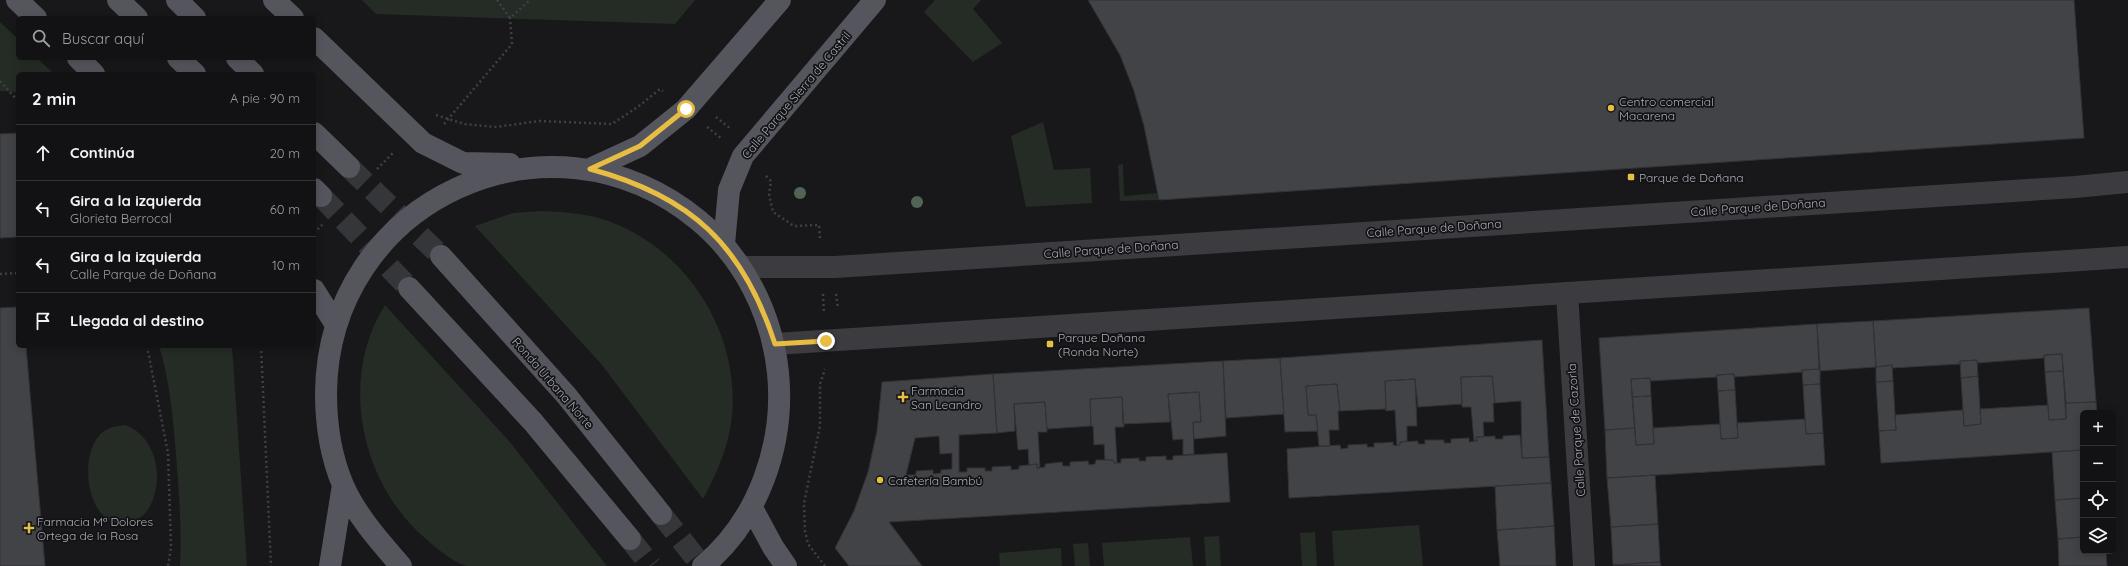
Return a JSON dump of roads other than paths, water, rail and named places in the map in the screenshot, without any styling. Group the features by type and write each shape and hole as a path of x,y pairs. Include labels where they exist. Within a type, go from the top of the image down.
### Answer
{"main road":[{"path":"17,0 34,16"},
{"path":"118,0 135,16"},
{"path":"176,0 193,16"},
{"path":"274,0 291,16"},
{"path":"590,169 640,146 686,109 780,0"},
{"name":"Calle Parque Sierra de Castril","path":"724,244 729,190 743,156 875,0"},
{"path":"316,40 423,143 463,162 590,169 624,178 652,190 683,208 724,244 740,267 765,312 775,344 780,413 766,476 752,508 734,533 703,566"},
{"path":"80,60 92,72"},
{"path":"180,60 193,72"},
{"path":"239,60 251,72"},
{"path":"316,135 350,168"},
{"path":"401,566 359,514 343,485 333,451 326,417 329,352 336,325 354,282 373,253 397,228 424,207 455,189 489,176 522,169 555,166"},
{"name":"Ronda Urbana Norte","path":"441,256 566,395 661,514"},
{"path":"409,288 533,422 630,539"},
{"path":"316,293 336,325"},
{"path":"330,566 343,485"},
{"path":"752,508 773,547 786,566"}],"street":[{"name":"Calle Parque de Doñana","path":"740,267 834,267 2075,187 2128,182"},
{"path":"775,344 2128,257"},
{"name":"Calle Parque de Cazorla","path":"1567,294 1584,566"}],"tunnel":[{"path":"349,167 441,256"},
{"path":"321,196 409,288"},
{"path":"661,514 702,566"},
{"path":"630,539 651,566"}],"place":[{"name":"Centro comercial Macarena","path":"1611,108"},
{"name":"Parque de Doñana","path":"1631,177"},
{"name":"Parque Doñana (Ronda Norte)","path":"1050,344"},
{"name":"Farmacia San Leandro","path":"903,397"},
{"name":"Cafetería Bambú","path":"880,480"},
{"name":"Farmacia Mª Dolores Ortega de la Rosa","path":"29,528"}]}
